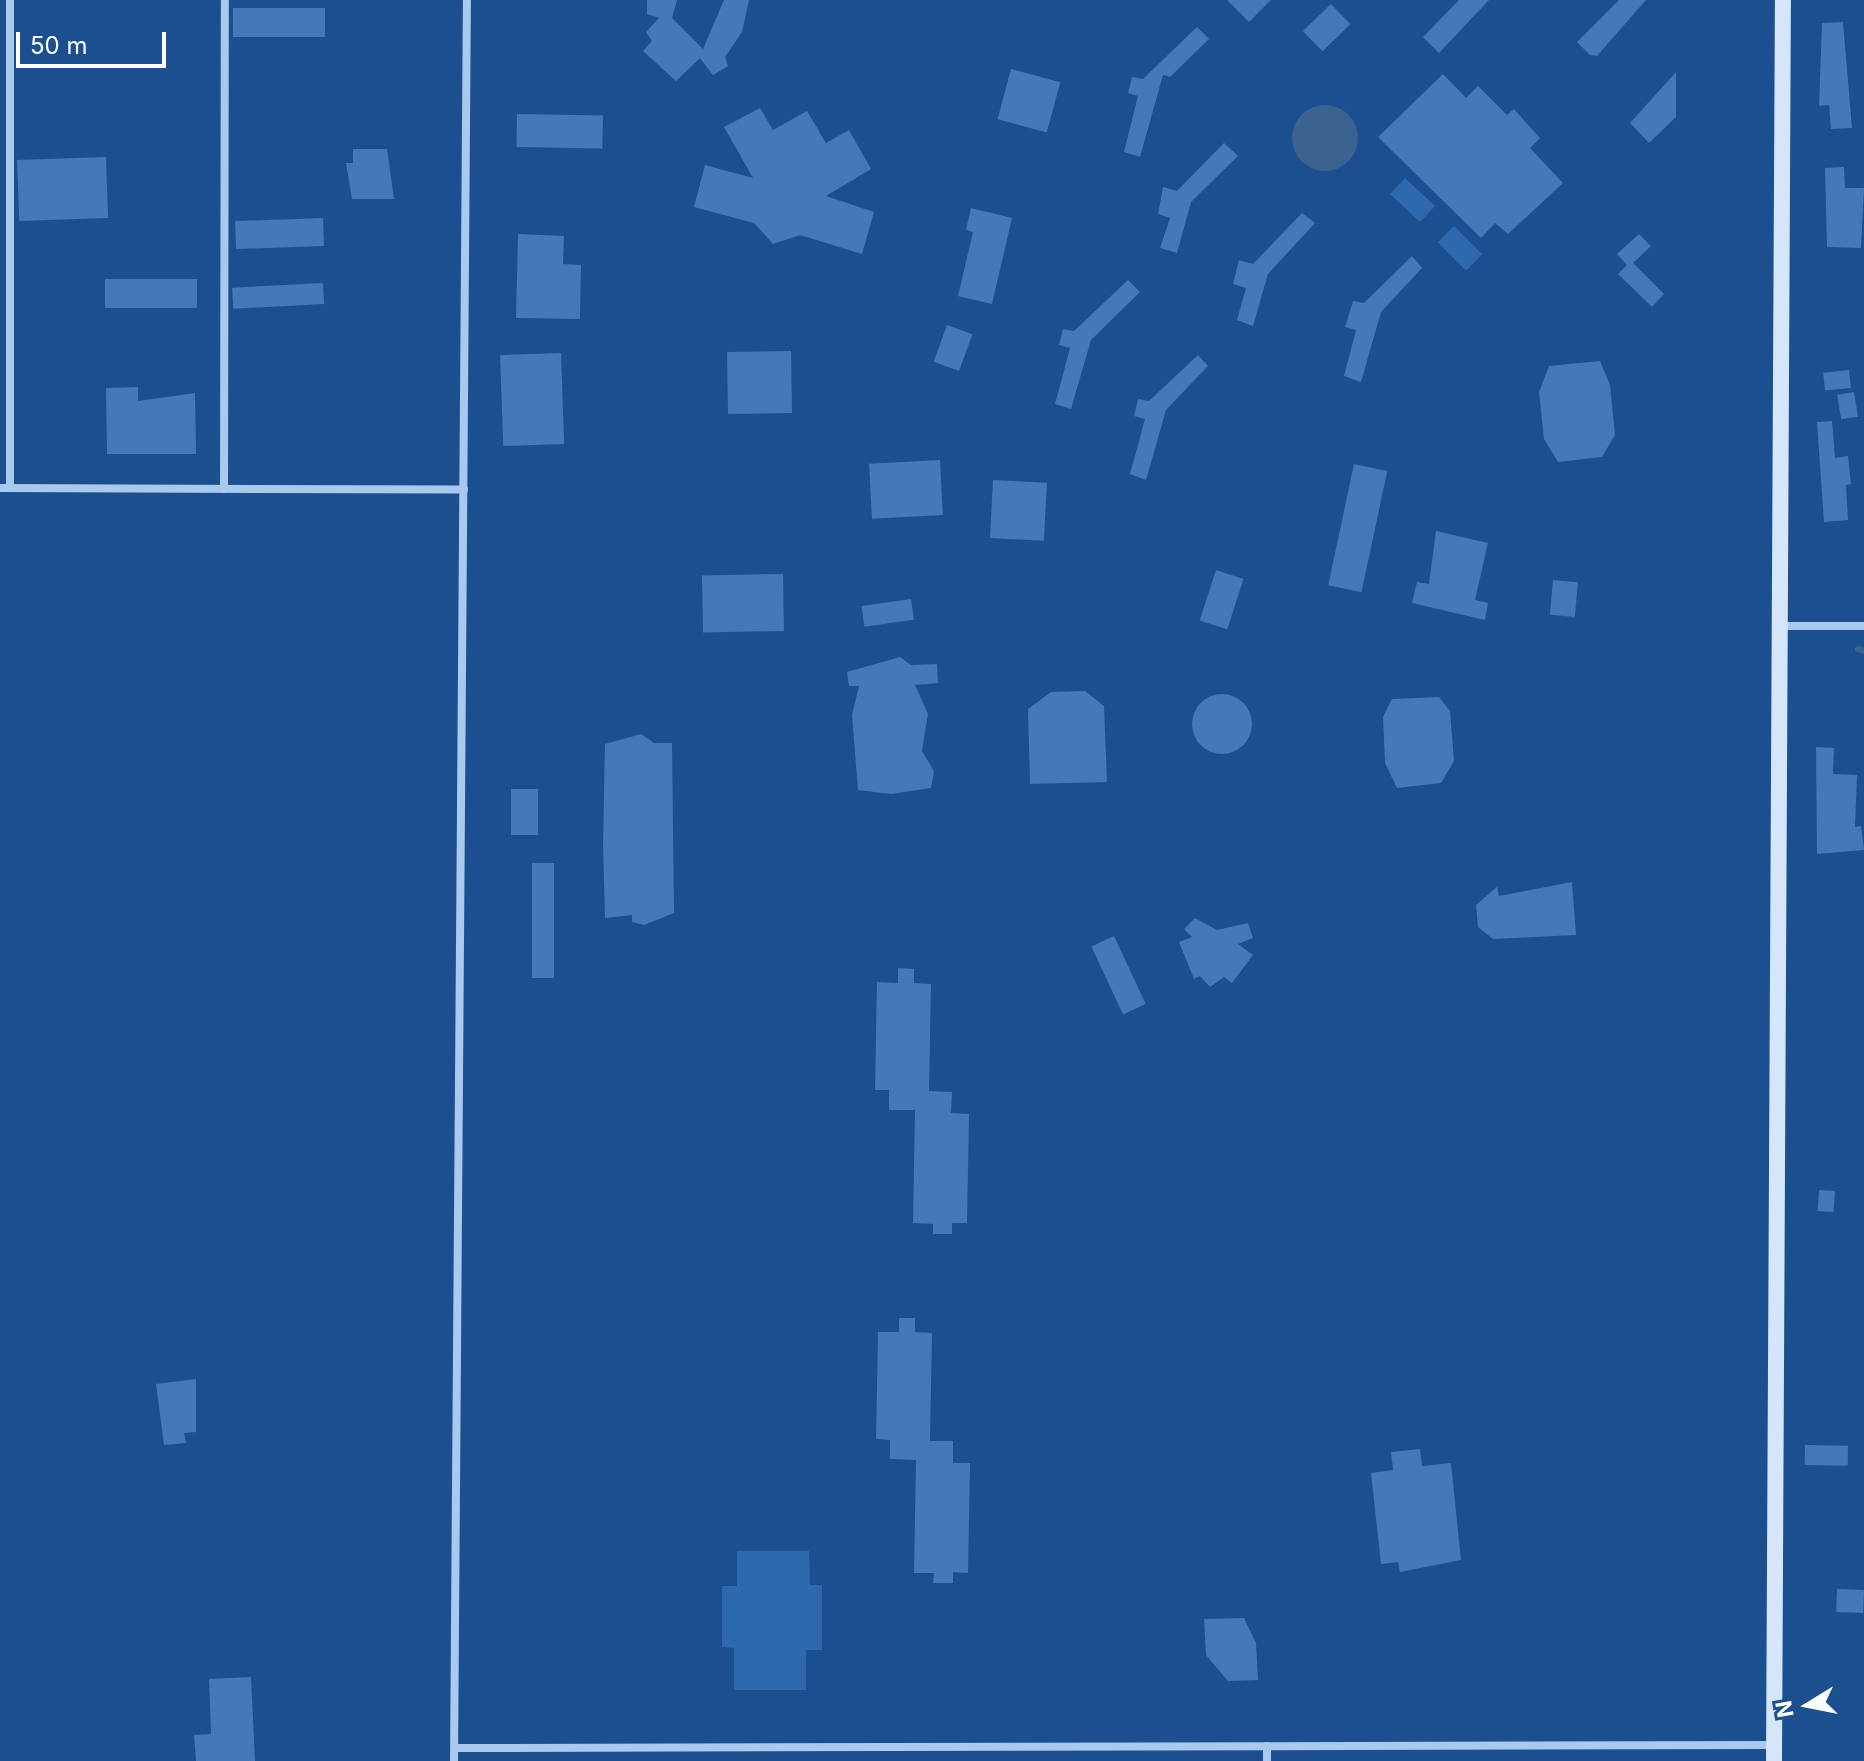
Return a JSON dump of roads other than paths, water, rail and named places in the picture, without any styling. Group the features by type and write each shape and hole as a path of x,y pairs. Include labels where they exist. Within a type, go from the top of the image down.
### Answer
{"street":[{"path":"10,0 5,157 5,488 464,490"},
{"path":"224,489 225,0"},
{"path":"454,1761 467,0"},
{"path":"455,1748 1267,1746 1775,1753 1783,0"},
{"path":"1781,626 1864,626"},
{"path":"1267,1746 1267,1761"}],"waterway":[{"path":"1858,649 1864,651"}]}
